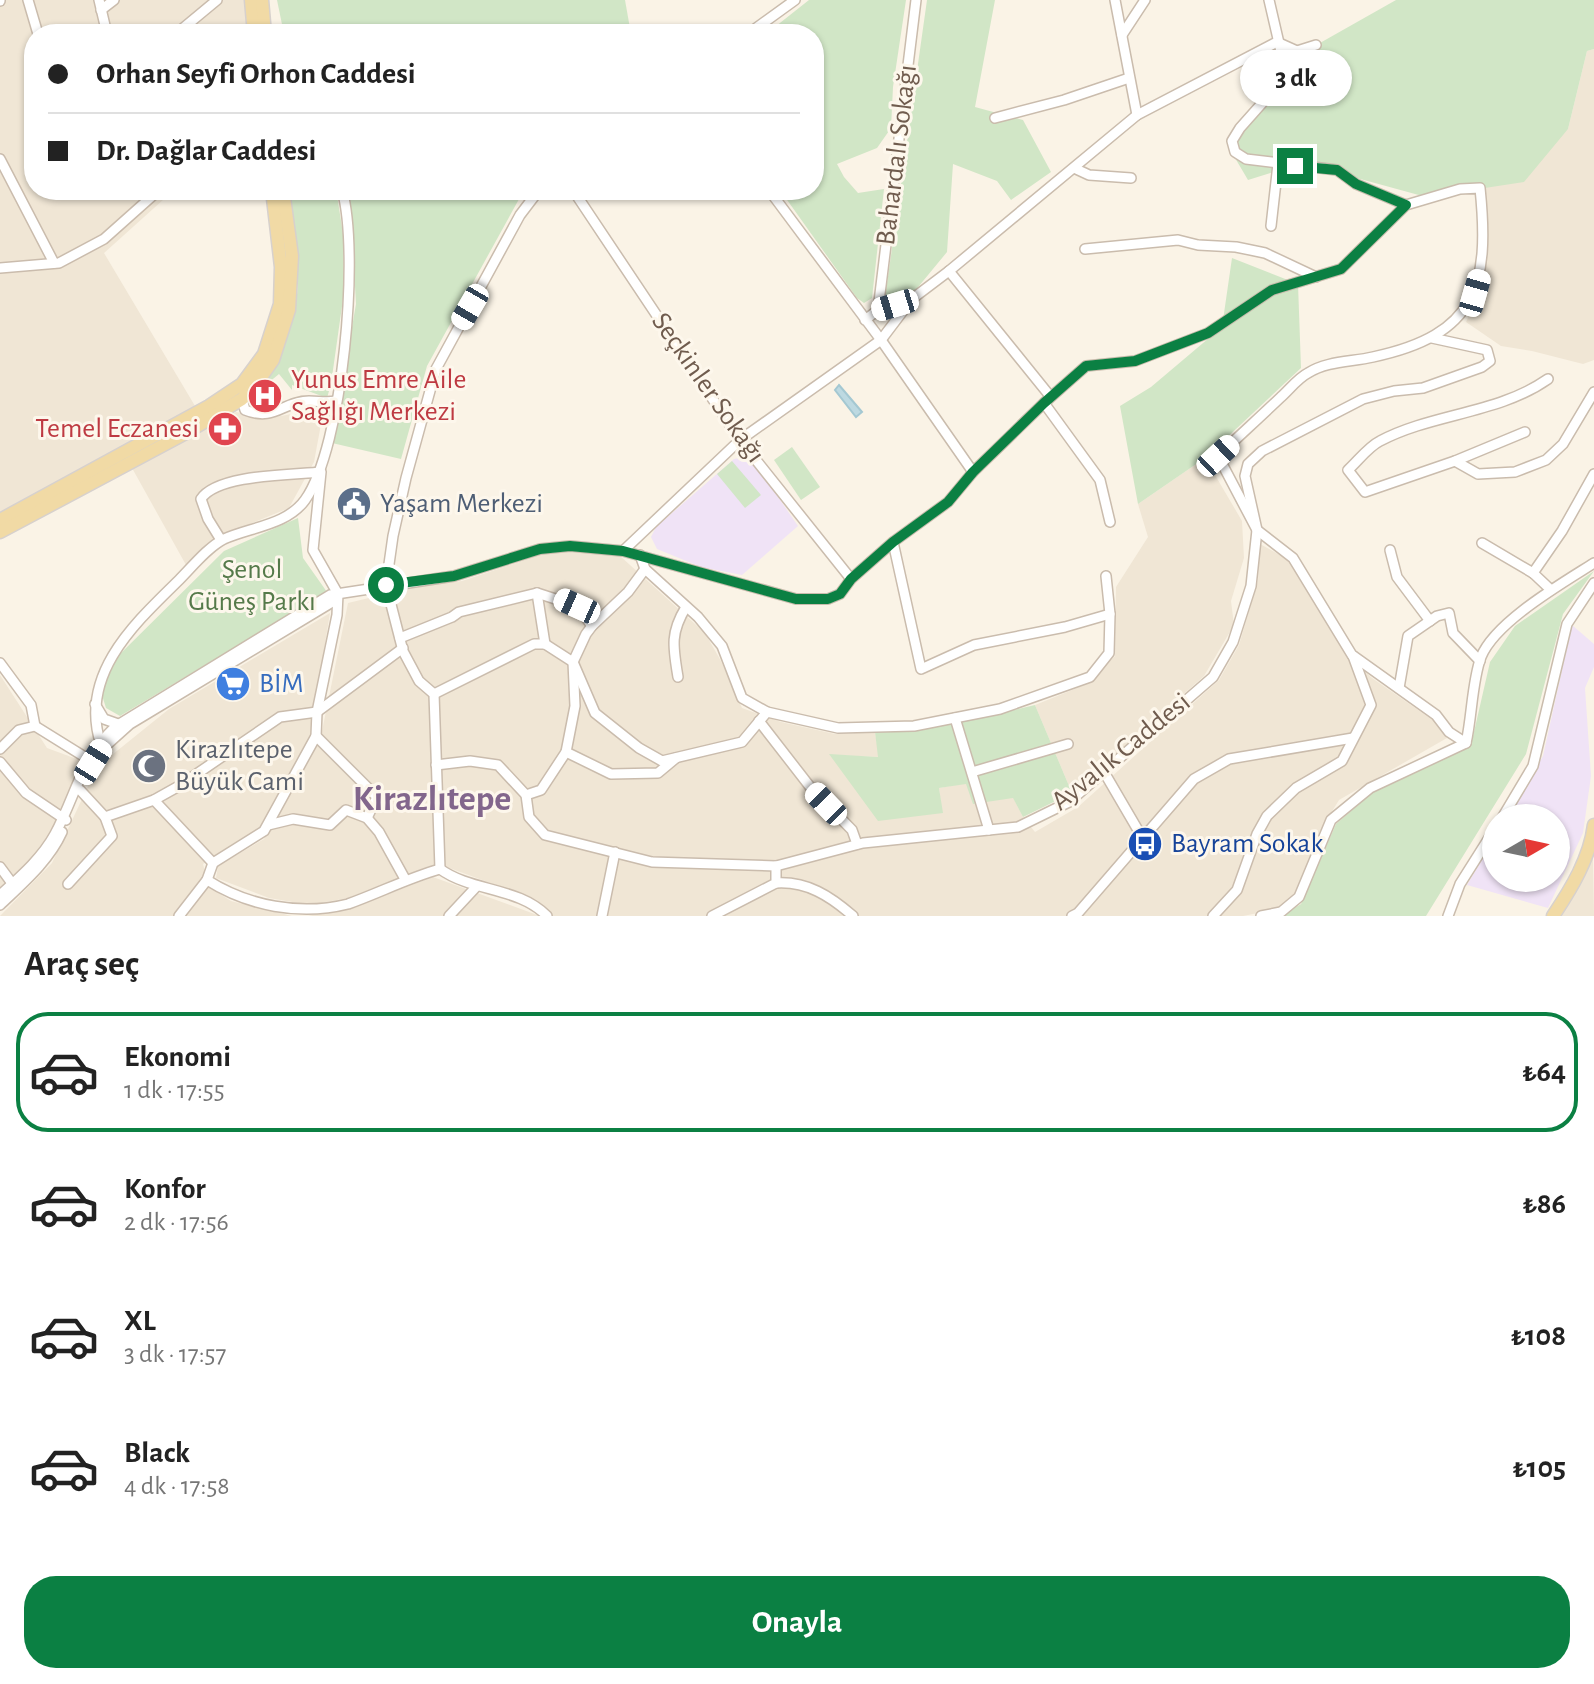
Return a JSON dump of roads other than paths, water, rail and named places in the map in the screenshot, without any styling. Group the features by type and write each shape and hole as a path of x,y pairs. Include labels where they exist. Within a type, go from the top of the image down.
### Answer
{"main road":[{"path":"251,0 258,24"},
{"path":"261,24 262,0"},
{"path":"0,520 237,395 264,354 280,304 281,267 273,200"},
{"path":"0,532 184,434 259,380 273,360 289,310 292,256 284,200"},
{"path":"1553,916 1570,890 1592,839 1594,825"}],"street":[{"path":"28,0 35,24"},
{"path":"100,5 114,0"},
{"path":"188,24 217,0"},
{"path":"263,24 269,0"},
{"path":"762,24 795,0"},
{"name":"Bahardalı Sokağı","path":"878,310 916,0"},
{"path":"1115,0 1137,115"},
{"path":"1122,35 1145,0"},
{"path":"1269,0 1285,69 1281,82 1232,141 1235,152 1246,159 1337,170 1356,184 1406,205"},
{"path":"1277,42 1297,51 1316,45"},
{"path":"623,551 740,440 881,340 912,299 1137,115 1277,42"},
{"path":"995,118 1064,100 1129,78"},
{"path":"0,159 54,263"},
{"path":"1271,226 1278,164"},
{"path":"1074,168 1089,175 1131,178"},
{"path":"0,895 43,863 56,846 90,760 118,724 330,595 454,576 554,547 592,547 640,555 796,599 828,599 840,594 851,579 893,542 948,502 973,472 1086,366 1135,361 1208,333 1272,290 1341,269 1406,205 1460,189 1480,188 1484,227 1480,276 1464,312 1432,338 1375,357 1328,365 1307,373 1218,456 1257,530 1293,558 1352,655 1371,705 1342,761 1296,788 1267,816 1257,834 1237,890 1213,916"},
{"path":"0,268 59,263 104,239 142,200"},
{"path":"179,916 207,880 213,863 264,831 316,736 317,712 337,615 338,594 313,550 321,472 336,401 347,325 350,279 344,200"},
{"path":"440,869 434,694 419,681 402,643 386,585 406,478 436,369 520,215 531,200"},
{"name":"Seçkinler Sokağı","path":"580,200 740,440 851,579"},
{"path":"776,200 881,340 973,472"},
{"path":"1085,249 1178,240 1198,245 1236,247 1265,253 1316,277"},
{"path":"949,271 1047,400 1092,466 1107,501 1110,522"},
{"path":"865,320 878,310 912,299"},
{"name":"Ayvalık Caddesi","path":"526,795 529,817 545,835 652,862 776,866 857,844 1018,827 1069,802 1213,677 1233,642 1251,586 1257,530 1245,476 1248,464 1262,451 1363,399 1423,388 1482,367 1490,361 1487,350 1480,347 1432,338"},
{"path":"1525,432 1455,461 1365,492 1348,470 1377,442 1449,415 1500,403 1530,391 1548,379"},
{"path":"1455,461 1478,474 1515,472 1546,460 1563,444 1594,392"},
{"path":"237,395 245,410 264,415 299,403 336,401"},
{"path":"101,744 95,726 95,703 100,680 132,627 221,540 289,515 304,502 321,472"},
{"path":"221,540 203,507 201,499 204,494 224,483 321,472"},
{"path":"1533,573 1593,479"},
{"path":"893,542 921,669 974,645 1065,627 1110,614"},
{"path":"1482,543 1533,573 1551,590"},
{"path":"1390,550 1397,577 1430,621"},
{"path":"640,555 645,569 722,646 742,698 767,712 838,728 914,726 1000,709 1090,677 1109,653 1110,614 1106,576"},
{"path":"1466,743 1480,661 1490,639 1551,590 1594,563"},
{"path":"436,765 470,761 498,765 526,795 541,790 566,752 575,706 573,662 592,626 628,592 645,569"},
{"path":"1510,804 1533,766 1567,624 1594,583"},
{"path":"105,817 154,800 179,786 280,717 317,712 402,643 459,612 537,593 577,606 592,626"},
{"path":"537,593 545,644"},
{"path":"101,744 334,601 338,594"},
{"path":"678,677 673,637 686,607"},
{"path":"1399,688 1408,636 1449,613 1453,633 1480,661"},
{"path":"434,694 534,644 545,644 573,662 595,713 639,748 662,761 742,742 767,712"},
{"path":"1352,655 1436,715 1449,732 1466,743"},
{"path":"0,663 31,705 35,726"},
{"path":"95,703 104,719 118,724"},
{"path":"955,718 989,830"},
{"path":"759,721 811,788 852,830 857,844"},
{"path":"0,749 19,730 35,726 90,760"},
{"path":"316,736 377,797 367,818"},
{"path":"1072,916 1078,913 1194,779 1229,759 1353,738"},
{"path":"1261,916 1281,912 1299,897 1331,820 1370,788 1466,743"},
{"path":"972,772 1068,744"},
{"path":"566,752 611,774 658,773 678,757"},
{"path":"65,819 80,790 90,760"},
{"path":"0,762 26,793 65,819"},
{"path":"1104,772 1142,837"},
{"path":"68,884 112,836 105,817 80,790"},
{"path":"154,800 213,863"},
{"path":"268,825 293,819 330,825 346,810 367,818 379,832 405,879"},
{"path":"1448,916 1460,884 1482,849"},
{"path":"602,916 615,852"},
{"path":"776,866 776,883"},
{"path":"0,867 14,886"},
{"path":"207,880 235,898 298,912 352,901 405,879 440,869 477,886 535,904 547,916"},
{"path":"712,916 776,883 795,882 816,889 853,916"},
{"path":"0,905 14,886"},
{"path":"449,916 477,886"},
{"path":"340,916 352,901"}],"water":[{"path":"839,385 862,412 856,417 835,390"}],"place":[{"name":"Yunus Emre Aile Sağlığı Merkezi","path":"265,396"},
{"name":"Temel Eczanesi","path":"225,429"},
{"name":"Yaşam Merkezi","path":"354,504"},
{"name":"BİM","path":"233,684"},
{"name":"Kirazlıtepe Büyük Cami","path":"149,766"},
{"name":"Bayram Sokak","path":"1145,844"}],"district":[{"name":"Kirazlıtepe","path":"432,799"}],"park label":[{"name":"Şenol Güneş Parkı","path":"252,586"}]}
